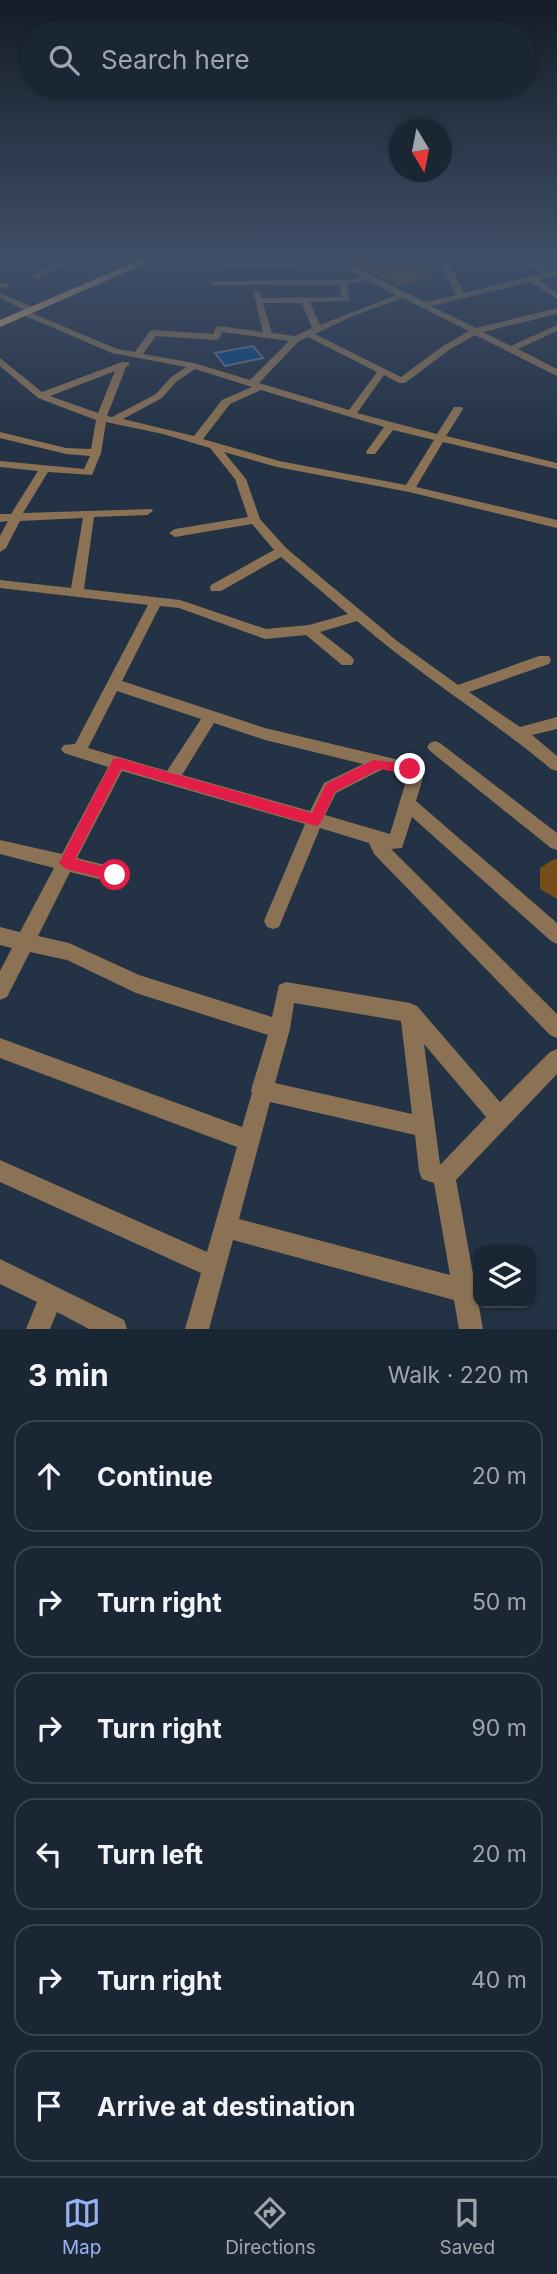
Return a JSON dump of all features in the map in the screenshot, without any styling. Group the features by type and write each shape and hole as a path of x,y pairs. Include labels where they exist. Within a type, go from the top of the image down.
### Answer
{"street":[{"path":"49,321 115,351 194,366 390,426 557,466"},
{"path":"264,321 268,335"},
{"path":"314,321 317,329"},
{"path":"196,441 226,402 256,385 296,339 337,321"},
{"path":"455,321 557,373"},
{"path":"307,333 402,382 446,348 475,331 516,321"},
{"path":"511,349 557,328"},
{"path":"41,396 122,366 140,356 153,333 216,337 219,329 296,339"},
{"path":"0,361 41,396 106,420 165,430 277,464 409,489 557,524"},
{"path":"1,468 88,473 122,366"},
{"path":"106,420 159,396 173,380 194,366"},
{"path":"351,414 382,371"},
{"path":"0,380 13,373"},
{"path":"409,489 458,409"},
{"path":"371,452 390,426"},
{"path":"0,435 66,451 96,453"},
{"path":"215,446 240,479 255,520 282,551 359,616 456,691 518,733 557,765"},
{"path":"0,548 16,516 47,469 66,451"},
{"path":"0,518 147,511"},
{"path":"77,593 89,514"},
{"path":"175,533 255,520"},
{"path":"216,588 282,551"},
{"path":"0,584 180,604 265,634 309,630 359,616"},
{"path":"114,684 265,734 378,764 410,769 414,774 396,843 74,750 114,684 156,601"},
{"path":"309,630 347,661"},
{"path":"456,691 544,660"},
{"path":"172,778 211,716"},
{"path":"518,733 557,723"},
{"path":"435,747 557,843"},
{"path":"0,990 118,763"},
{"path":"273,921 328,790 378,764"},
{"path":"408,804 557,935"},
{"path":"376,838 380,849 557,1028"},
{"path":"0,847 115,875"},
{"path":"0,936 69,952 136,984 280,1029"},
{"path":"197,1329 247,1140 280,1029 286,992 410,1013 500,1118"},
{"path":"410,1013 430,1171 444,1176"},
{"path":"0,1048 247,1140"},
{"path":"444,1176 557,1059"},
{"path":"261,1090 425,1127"},
{"path":"0,1171 213,1267"},
{"path":"444,1176 471,1329"},
{"path":"224,1226 464,1291"},
{"path":"0,1271 115,1329"},
{"path":"38,1329 51,1297"}],"shaded area":[{"path":"554,859 557,860 557,899 540,889 540,868"}],"building":[{"path":"253,346 263,358 225,366 215,353"}],"route":[{"path":"115,875 66,863 118,763 316,820 326,793 331,788 378,764 410,769"}]}
